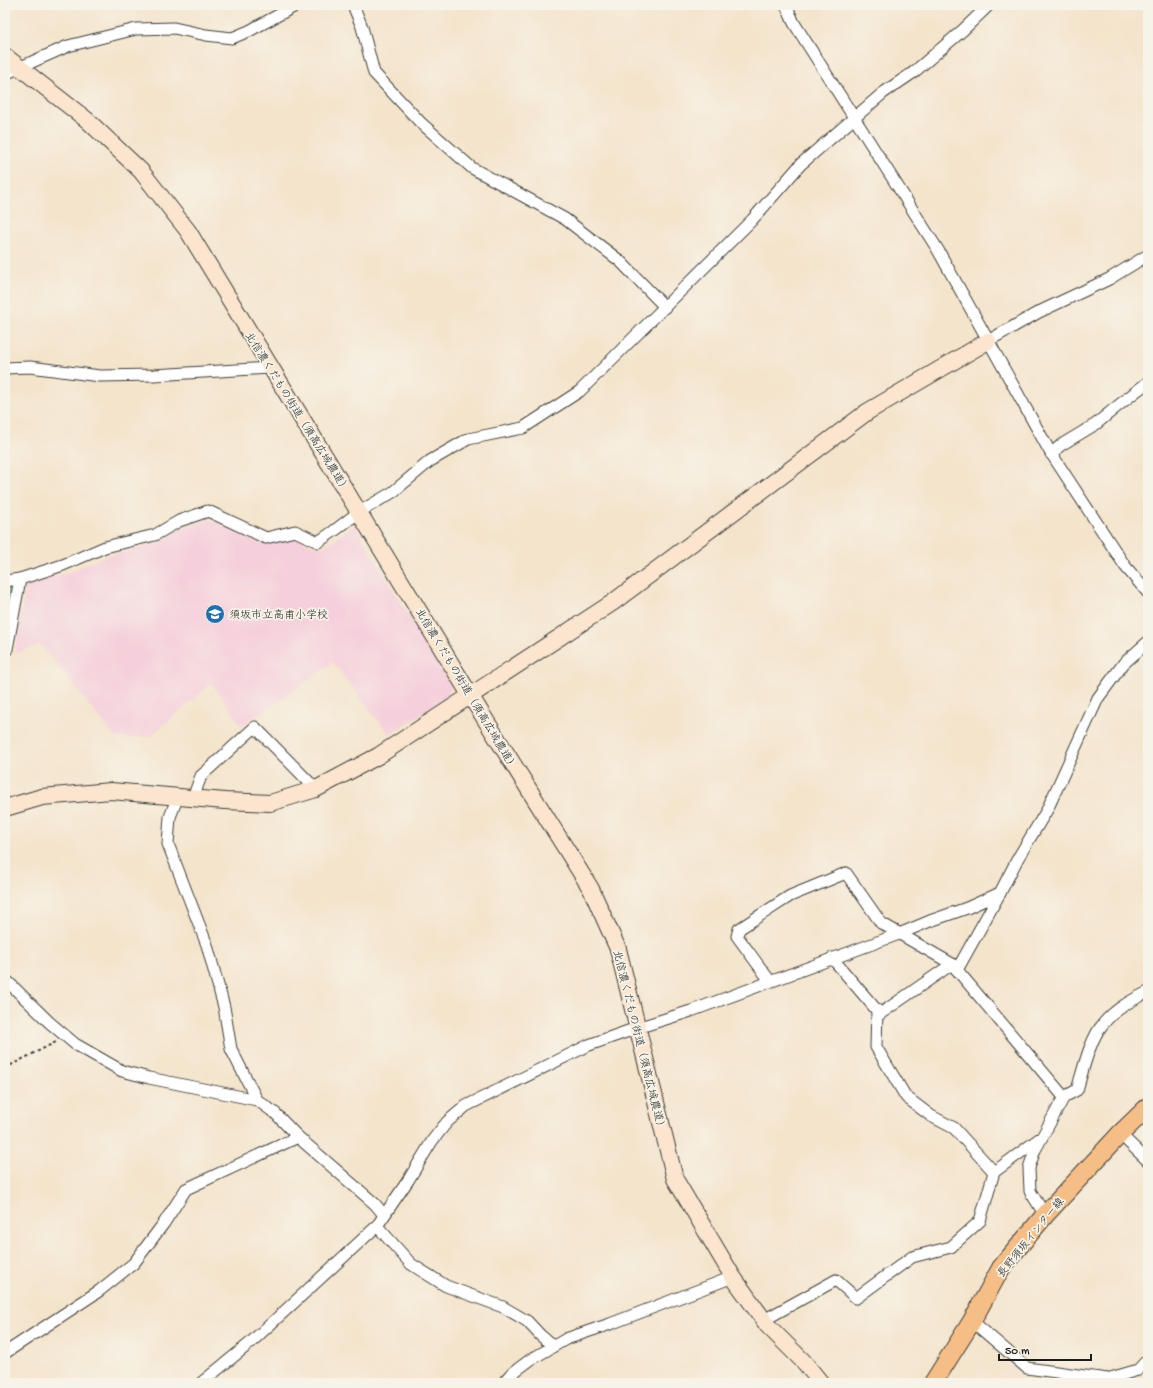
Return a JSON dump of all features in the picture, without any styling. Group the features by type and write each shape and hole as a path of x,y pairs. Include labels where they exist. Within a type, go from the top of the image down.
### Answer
{"main road":[{"name":"長野須坂インター線","path":"933,1383 972,1321 1001,1268 1045,1215 1120,1134 1148,1107"}],"street":[{"path":"12,71 68,46 136,29 174,28 206,35 232,38 249,31 297,5"},
{"path":"353,5 362,27 374,73 420,122 472,168 565,219 620,261 665,307"},
{"path":"786,5 794,23 938,250 1051,454 1125,566 1148,593"},
{"path":"5,581 20,579 63,565 104,547 155,535 179,520 208,512 266,538 295,531 318,542 359,512 393,492 430,461 468,439 523,428 580,391 752,220 801,164 883,93 914,72 963,30 989,5"},
{"name":"北信濃くだもの街道（須高広域農道）","path":"5,56 12,71 87,120 141,171 188,231 470,695 591,889 618,949 675,1179 733,1277 764,1320 805,1363 821,1383"},
{"path":"5,808 42,797 111,791 270,803 316,789 378,756 612,603 867,412 1039,312 1109,279 1148,255"},
{"path":"5,368 30,367 100,376 154,375 270,368"},
{"path":"1051,454 1061,445 1096,424 1148,382"},
{"path":"5,649 7,649 20,579"},
{"path":"832,958 880,1014 954,967 1000,893 1018,858 1047,810 1098,698 1124,663 1148,642"},
{"path":"257,1100 231,1049 224,1007 207,945 168,844 170,818 201,776 255,727 316,789"},
{"path":"770,981 737,936 739,929 790,896 846,873 881,923 954,967 1064,1096"},
{"path":"201,1383 249,1344 377,1226 409,1179 435,1136 447,1122 466,1106 588,1045 691,1011 899,934 930,920 967,908 1000,893"},
{"path":"5,978 49,1022 74,1044 122,1071 257,1100 276,1113 298,1137 375,1204 384,1215"},
{"path":"1045,1215 1030,1191 1029,1168 1035,1150 1064,1096 1077,1090 1089,1049 1102,1025 1113,1014 1128,1003 1148,992"},
{"path":"876,1010 876,1047 906,1097 931,1116 954,1128 994,1172"},
{"path":"1120,1134 1148,1161"},
{"path":"5,1353 99,1291 134,1263 164,1223 186,1189 298,1137"},
{"path":"764,1320 836,1280 856,1298 912,1257 951,1247 980,1221 994,1172 1041,1138"},
{"path":"377,1226 417,1269 446,1286 503,1307 527,1321 553,1346"},
{"path":"503,1383 510,1375 530,1360 566,1339 610,1324 733,1277"},
{"path":"972,1321 1028,1368 1107,1379 1138,1370 1148,1359"}],"path":[{"path":"5,1068 66,1037"}],"shaded area":[{"name":"須坂市立高甫小学校","path":"209,519 264,544 294,538 322,548 355,525 451,686 448,698 389,734 333,663 242,726 212,683 150,737 116,738 41,645 15,653 26,584 66,573 106,556 158,543 183,527"}],"green space":[{"path":"16,583 5,640 5,584"}],"place":[{"name":"須坂市立高甫小学校","path":"215,614"}]}
